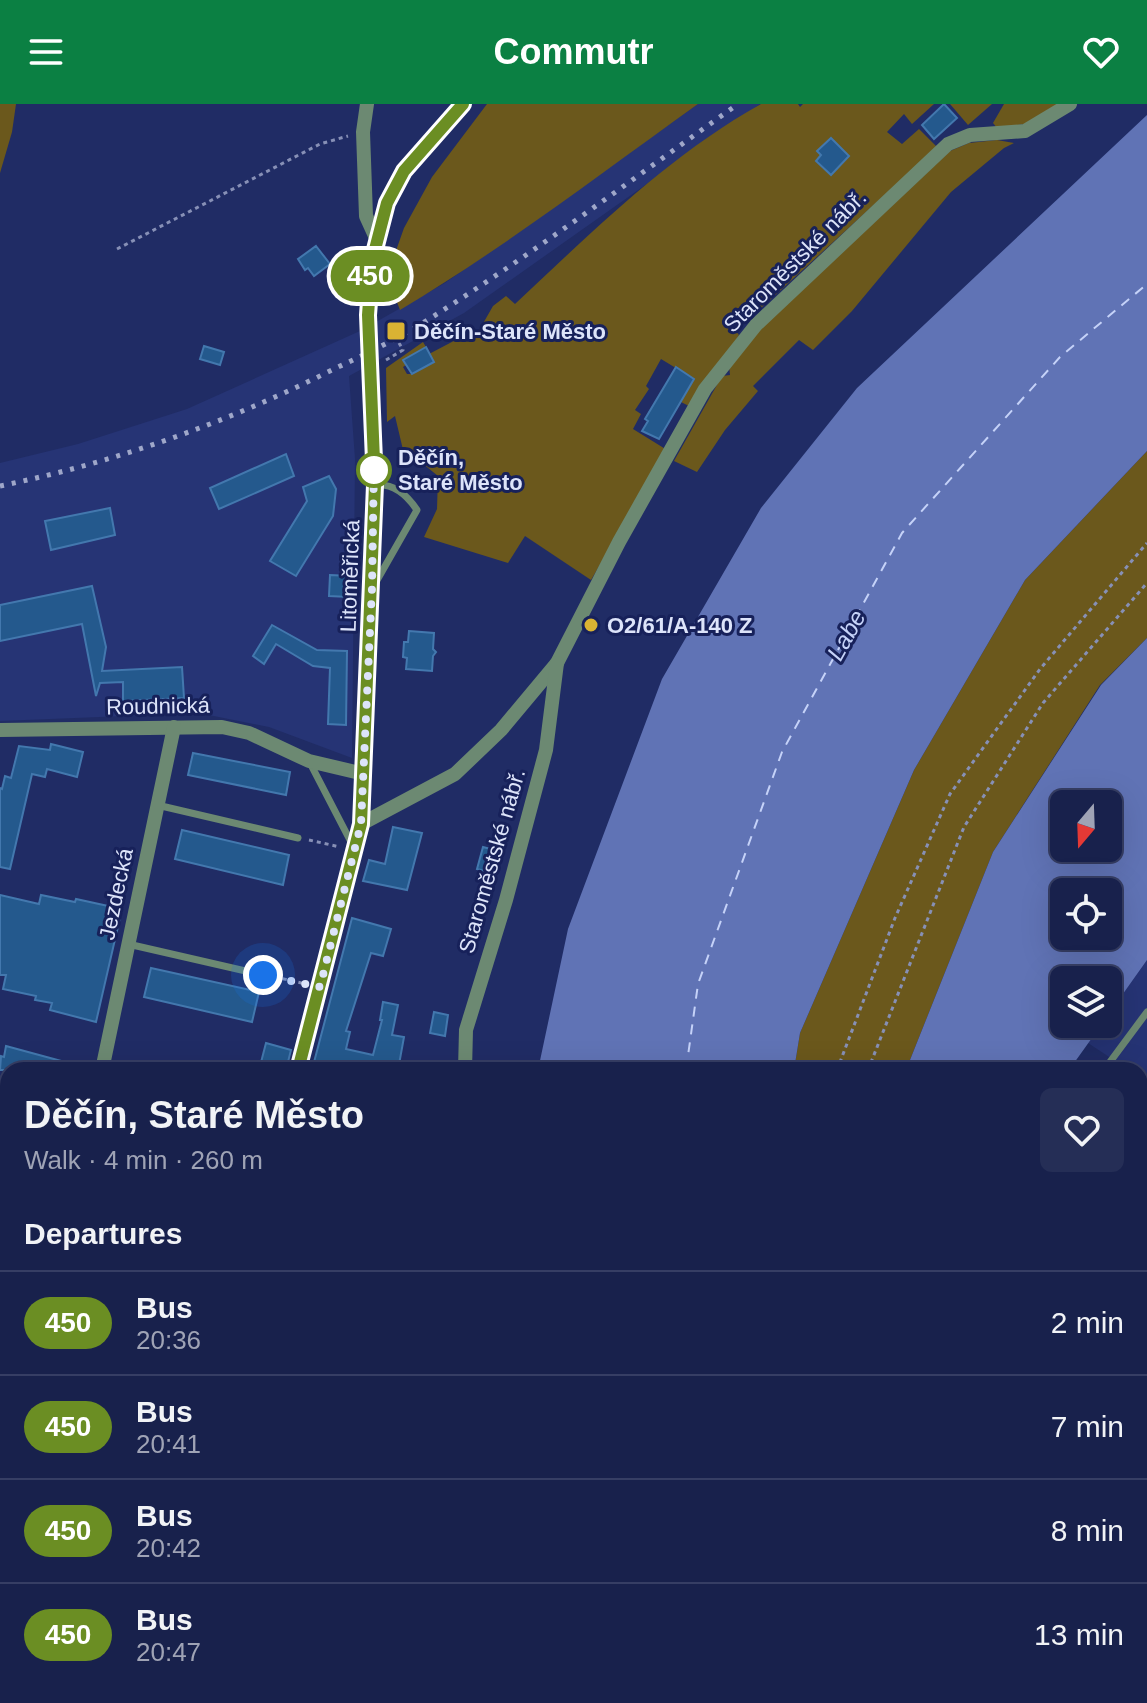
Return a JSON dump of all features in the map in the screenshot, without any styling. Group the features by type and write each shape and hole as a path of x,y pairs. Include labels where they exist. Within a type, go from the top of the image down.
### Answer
{"main road":[{"name":"Litoměřická","path":"300,1062 361,824 375,485 368,315 369,282 376,238 387,203 404,171 463,104"}],"street":[{"path":"367,104 363,132 366,216 376,238"},
{"name":"Staroměstské nábř.","path":"361,824 455,774 501,730 557,663 619,542 705,389 756,325 948,144 970,135 1025,131 1070,104"},
{"name":"Staroměstské nábř.","path":"465,1062 466,1030 506,900 546,750 557,663"},
{"name":"Jezdecká","path":"104,1062 174,727"},
{"name":"Roudnická","path":"0,730 222,727 249,733 309,761 364,774"}],"lane":[{"path":"372,588 417,510 409,497 386,484 375,485"},
{"path":"309,761 356,851"},
{"path":"157,805 298,838"},
{"path":"128,944 263,975"},
{"path":"1110,1062 1147,1012"}],"path":[{"path":"117,249 320,144 363,132"},
{"path":"372,367 403,350 399,343"},
{"path":"840,1062 895,918 950,794 1040,669 1147,543"},
{"path":"871,1062 964,827 1043,703 1147,583"},
{"path":"298,838 356,851"},
{"path":"263,975 320,987"}],"shaded area":[{"path":"0,104 16,104 12,132 0,173"},
{"path":"487,104 698,104 514,236 400,310 387,276 404,228 432,177"},
{"path":"698,104 760,104 464,313 349,376 355,459 352,758 269,727 199,713 0,721 0,463 78,444 187,409 360,331 445,283"},
{"path":"761,104 798,104 800,107 803,104 934,104 912,124 904,114 887,132 902,144 919,129 937,147 736,331 739,335 693,408 681,402 694,379 661,359 646,386 649,389 635,410 641,414 633,429 667,450 591,580 525,536 508,563 424,537 437,509 438,476 404,454 395,416 387,422 386,368 423,342 426,347 403,360 407,374 433,362 429,354 467,334 473,341 493,306 506,296 515,304 663,171"},
{"path":"950,104 992,104 968,125"},
{"path":"1004,104 1063,104 1039,122 997,128 993,123"},
{"path":"997,140 1014,143 951,192 852,311 813,350 799,340 753,386 758,391 725,430 697,472 674,461 722,376 730,375 729,365 745,344 950,151 969,143"},
{"path":"1147,451 1147,638 1100,685 993,852 909,1062 795,1062 800,1033 914,770 1025,580"},
{"path":"1147,960 1147,1062 1117,1062 1088,1043 1092,1038 1122,1038 1122,995"}],"water":[{"name":"Labe","path":"1147,115 1147,451 1025,580 914,770 800,1033 795,1062 540,1062 568,929 662,679 761,508 857,388"},
{"path":"1147,638 1147,960 1122,995 1122,966 1050,966 1050,1038 1092,1038 1075,1062 909,1062 993,852 1101,685"}],"building":[{"path":"944,104 957,118 934,139 922,125"},
{"path":"831,138 849,156 831,175 816,161 821,155 817,151"},
{"path":"316,246 330,264 314,276 308,268 305,270 298,259"},
{"path":"204,346 224,352 220,365 200,359"},
{"path":"426,347 434,362 412,374 403,360"},
{"path":"676,367 694,379 659,439 642,431 648,421 645,419"},
{"path":"286,454 294,476 219,509 210,488"},
{"path":"329,476 336,489 333,516 296,576 270,561 307,501 303,487"},
{"path":"110,508 115,535 51,550 45,521"},
{"path":"330,575 350,576 349,597 329,596"},
{"path":"92,586 106,647 102,671 182,667 184,698 123,701 123,682 100,683 96,696 82,624 0,641 0,605"},
{"path":"272,625 317,650 347,651 346,725 328,724 330,668 313,666 276,644 264,664 253,656"},
{"path":"409,631 434,633 433,649 436,652 432,671 406,669 404,642 408,642"},
{"path":"51,744 83,752 77,777 47,769 45,777 32,774 10,869 0,867 0,788 5,776 11,778 19,746 50,750"},
{"path":"193,753 290,772 286,795 188,775"},
{"path":"393,827 422,833 407,890 363,881 369,860 385,864"},
{"path":"182,830 289,855 283,885 175,859"},
{"path":"483,847 498,851 492,873 477,869"},
{"path":"0,895 39,904 41,895 75,902 76,899 122,909 96,1022 50,1010 52,1003 35,1000 36,996 3,989 6,975 0,975"},
{"path":"352,918 391,929 383,956 371,953 346,1031 350,1032 346,1049 373,1055 383,1002 398,1005 392,1035 404,1037 399,1062 314,1062"},
{"path":"151,968 259,992 252,1022 144,997"},
{"path":"434,1012 448,1015 445,1036 430,1033"},
{"path":"266,1043 291,1050 288,1062 261,1062"},
{"path":"6,1046 65,1062 1,1062 1,1056 4,1057"}],"ferry route":[{"path":"687,1062 698,984 782,752 902,533 1060,357 1147,284"}],"railway":[{"path":"0,486 128,453 211,424 393,340 537,248 738,104"}],"bus line":[{"name":"450","path":"300,1062 361,824 375,485 368,315 372,261 387,203 404,171 463,104"}],"place":[{"name":"Děčín-Staré Město","path":"396,331"},
{"name":"Děčín, Staré Město","path":"374,470"},
{"name":"O2/61/A-140 Z","path":"591,625"}],"route":[{"path":"263,975 320,987 359,836 372,588 374,461 374,470"}]}
